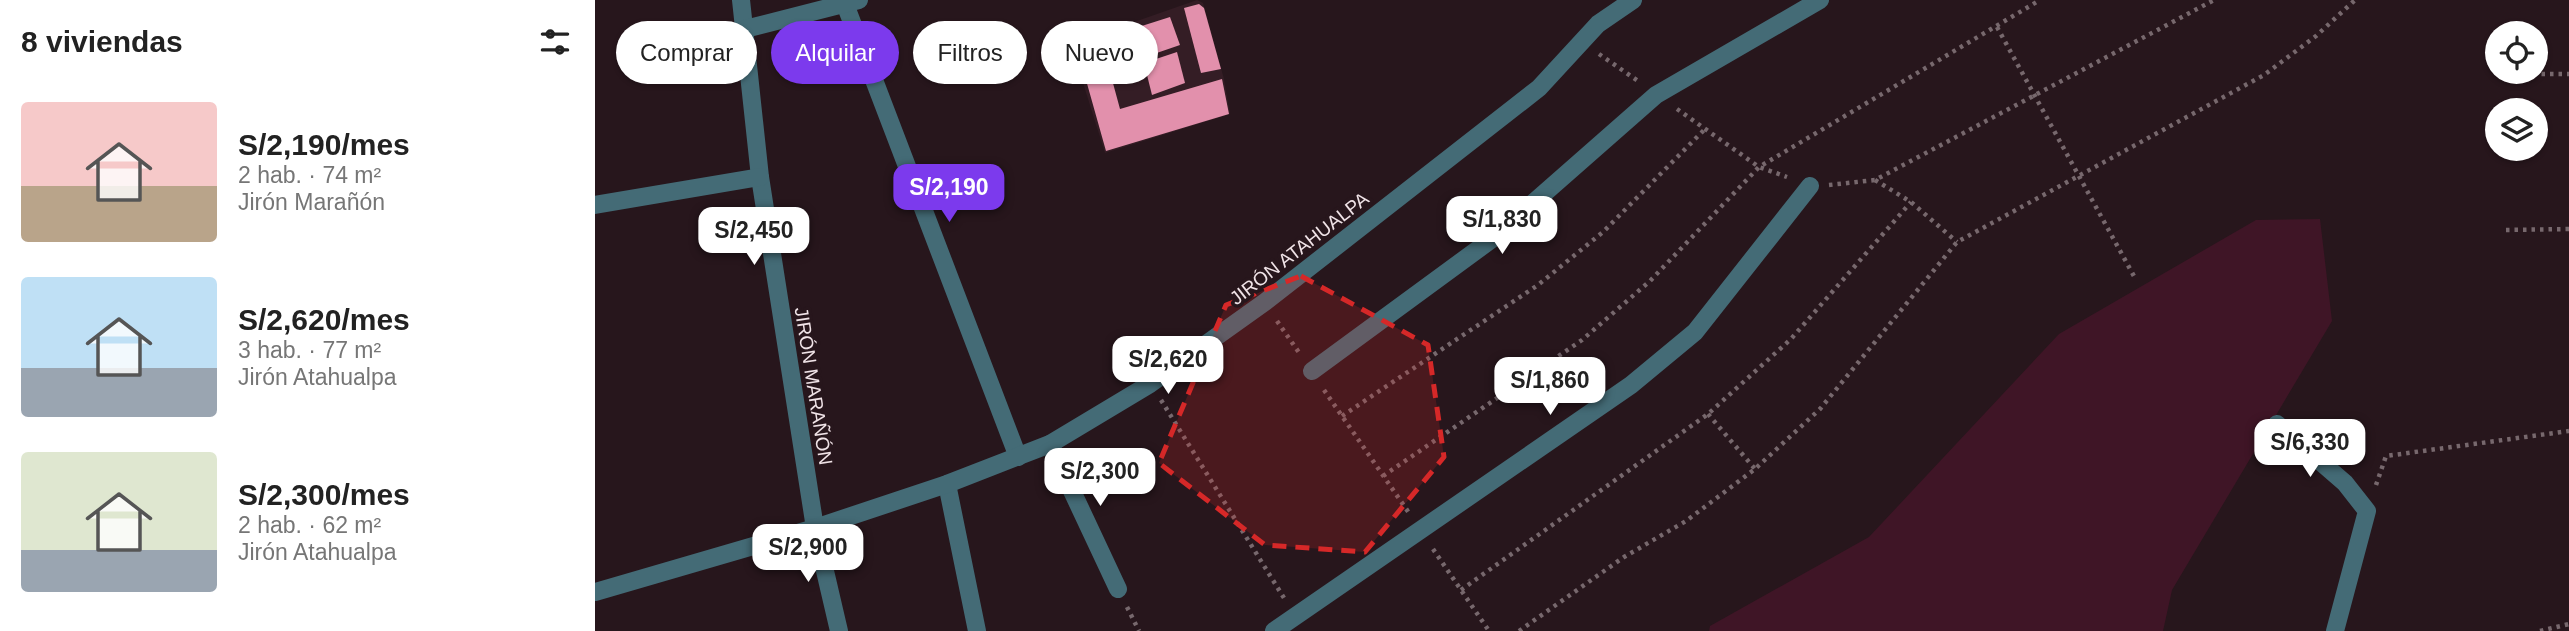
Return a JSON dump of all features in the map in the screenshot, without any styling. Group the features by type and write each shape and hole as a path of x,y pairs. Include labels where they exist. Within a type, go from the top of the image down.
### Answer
{"street":[{"name":"JIRÓN MARAÑÓN","path":"741,0 744,21"},
{"name":"JIRÓN ATAHUALPA","path":"595,592 815,528 947,484 1049,444 1150,384 1265,302 1539,88 1598,24 1633,0"},
{"path":"1312,371 1492,239 1656,94 1820,0"},
{"path":"757,26 852,2 1018,457"},
{"name":"JIRÓN MARAÑÓN","path":"750,84 759,177 815,528 839,631"},
{"path":"595,205 759,177"},
{"path":"1274,631 1631,385 1695,332 1810,186"},
{"path":"2277,424 2345,483 2367,511 2335,631"},
{"path":"1049,444 1118,589"},
{"path":"947,484 977,631"}],"path":[{"path":"1383,476 1582,340 1650,281 1759,166 2040,0"},
{"path":"1581,42 1759,166 1810,186 1875,180 2214,0"},
{"path":"1519,631 1625,557 1686,521 1755,469 1820,409 1957,242 2264,75 2316,36 2355,0"},
{"path":"1997,27 2135,278"},
{"path":"2548,74 2569,74"},
{"path":"1342,416 1538,285 1603,232 1705,129"},
{"path":"1875,180 1911,202 1957,242"},
{"path":"1461,590 1708,414 1791,339 1911,202"},
{"path":"2506,230 2569,229"},
{"path":"1265,302 1489,631"},
{"path":"1150,384 1296,617"},
{"path":"1708,414 1755,469"},
{"path":"2386,456 2569,430"},
{"path":"2540,631 2569,624"}],"highlighted area":[{"path":"1301,276 1428,345 1444,457 1365,552 1265,545 1159,463 1226,305"}],"shaded area":[{"path":"1197,0 1203,3 1224,79 1230,114 1105,153 1083,84 1158,84 1158,21 1137,21"},
{"path":"2320,219 2332,321 2172,590 2163,631 1709,631 1710,626 1869,537 2059,334 2256,220"}],"building":[{"path":"1199,4 1204,8 1221,69 1201,73 1184,8"},
{"path":"1170,17 1180,45 1158,53 1157,21"},
{"path":"1177,52 1185,83 1152,95 1149,84 1158,84 1158,58"},
{"path":"1222,79 1229,114 1106,151 1087,84 1113,84 1120,109"}]}
